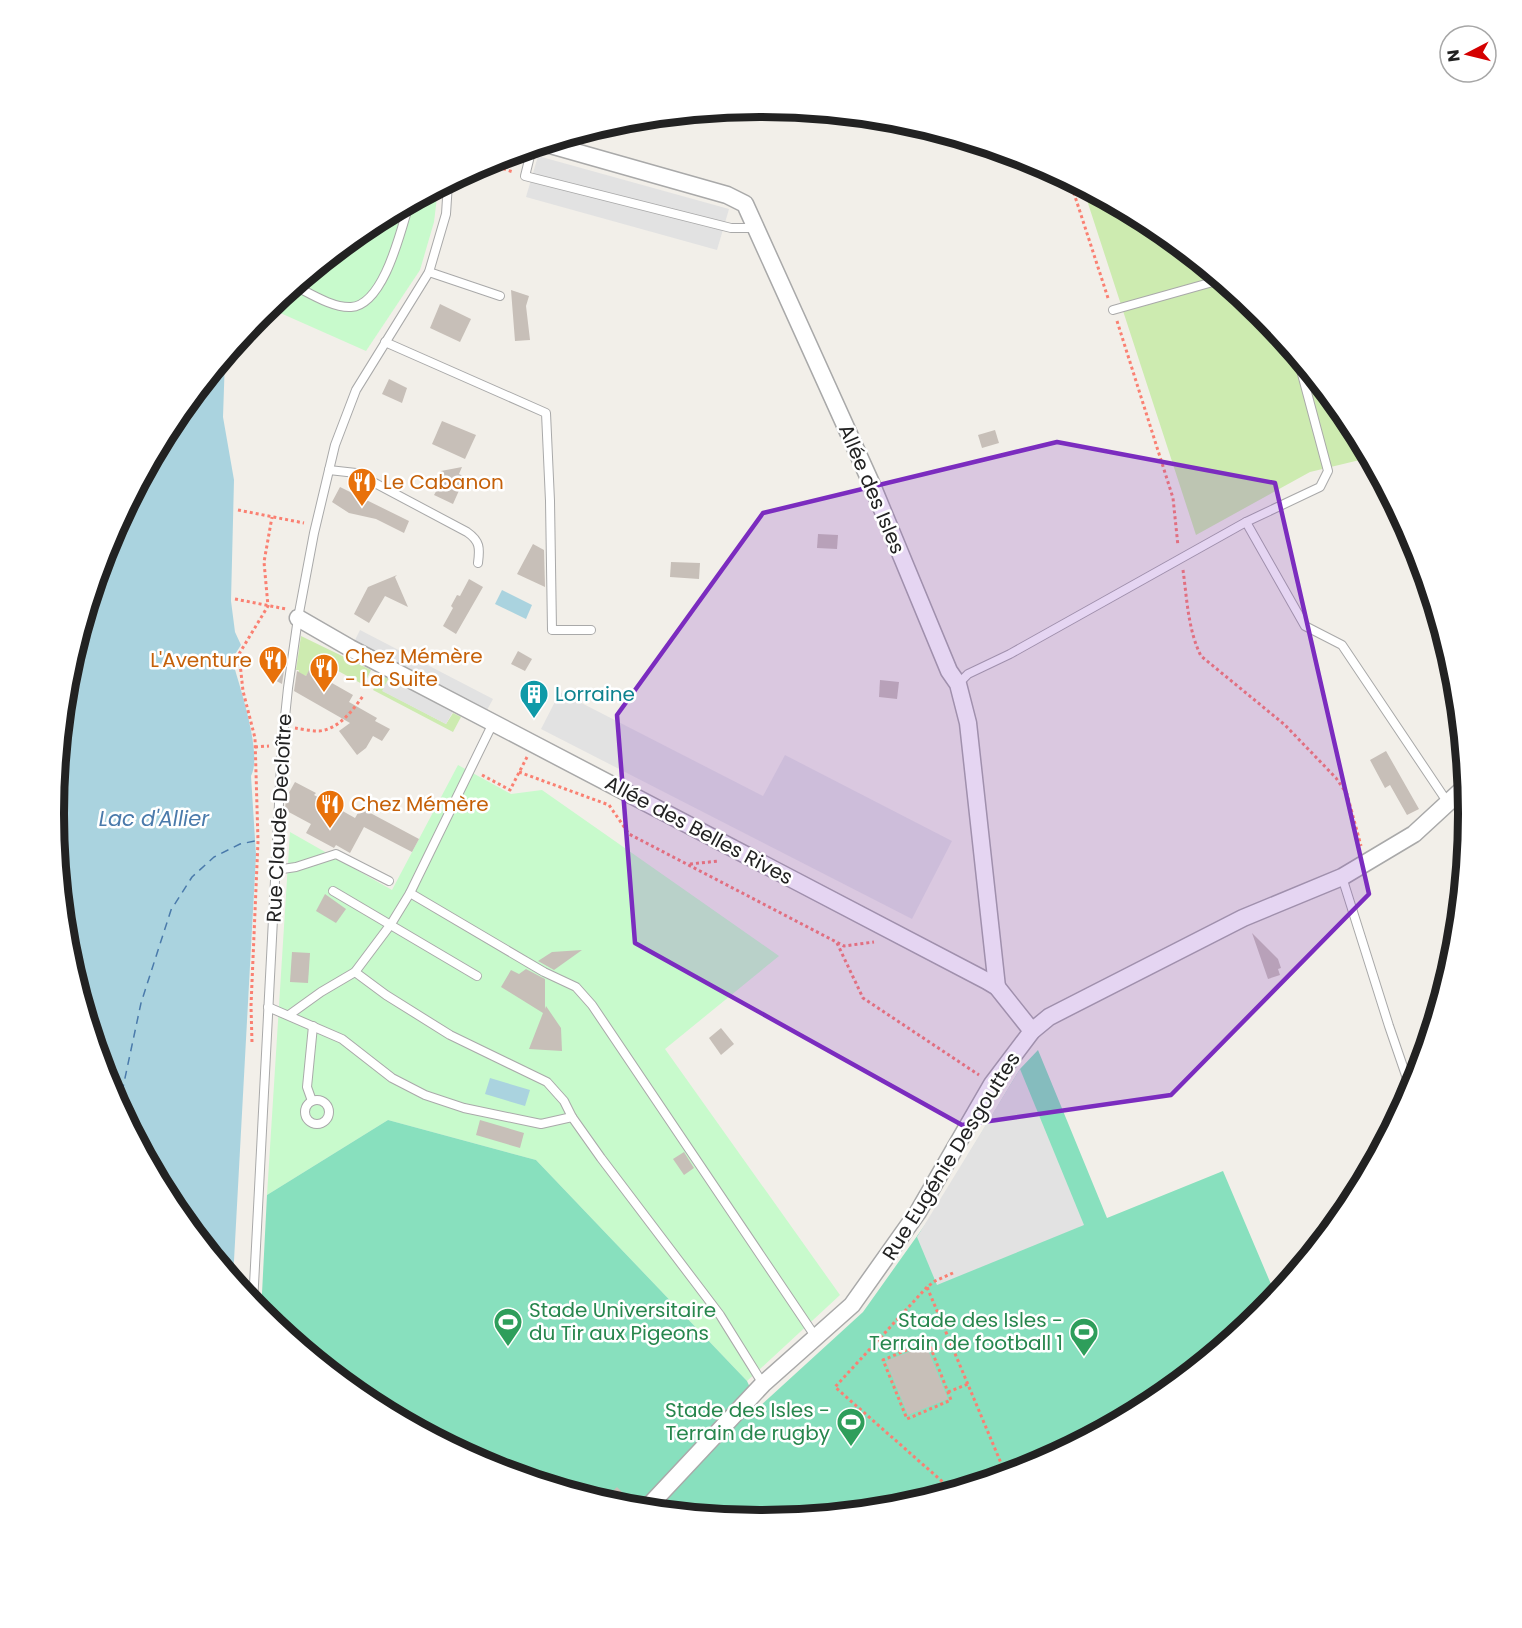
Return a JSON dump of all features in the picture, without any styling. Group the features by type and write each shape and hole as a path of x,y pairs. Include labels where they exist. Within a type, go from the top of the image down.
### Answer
{"street":[{"name":"Allée des Isles","path":"559,147 727,195 744,204 756,226 872,485 949,671 958,684 968,723 997,987"},
{"name":"Allée des Belles Rives","path":"298,618 350,648 997,987 1032,1031"},
{"name":"Rue Eugénie Desgouttes","path":"653,1502 763,1384 852,1305 918,1212 992,1084 1032,1031 1049,1017 1243,918 1342,877 1414,834 1457,794"}],"lane":[{"path":"530,157 525,176 731,228 756,226"},
{"name":"Rue Claude Decloître","path":"254,1290 284,727 298,618 314,533 342,424 356,390 429,272 446,214 447,192"},
{"path":"303,289 339,306 353,308 370,299 390,266 406,215"},
{"path":"429,272 500,296"},
{"path":"1113,310 1211,283"},
{"path":"385,342 546,413 552,630 591,630"},
{"path":"958,684 968,674 1010,654 1246,522 1320,487 1328,471 1303,376"},
{"path":"329,470 356,473 467,532 478,542 480,551 478,563"},
{"path":"1246,522 1305,626 1342,645 1448,803"},
{"path":"289,1015 321,992 355,972 391,924 410,893 493,723"},
{"path":"276,870 296,867 336,854 389,881"},
{"path":"1342,877 1406,1076"},
{"path":"333,891 477,976"},
{"path":"410,893 544,972 576,987 592,1005 815,1336"},
{"path":"355,972 386,995 450,1035 547,1082 564,1101 572,1117 601,1158 720,1315 763,1384"},
{"path":"268,1007 342,1039 392,1078 425,1095 464,1108 541,1124 572,1117"},
{"path":"312,1101 307,1087 313,1026"}],"path":[{"path":"501,168 525,176"},
{"path":"238,510 301,523"},
{"path":"253,1050 251,1006 256,841 255,738 243,691 239,654 268,606 264,562 272,517"},
{"path":"235,599 284,609"},
{"path":"284,727 320,731 338,723 350,714 363,696"},
{"path":"519,772 609,805 629,834 844,946 892,940 898,934"},
{"path":"688,864 727,860"},
{"path":"836,942 863,998 992,1084"},
{"path":"947,1485 835,1387 927,1287 953,1274"},
{"path":"927,1287 1003,1467"},
{"path":"928,1341 931,1350 951,1400 907,1419 883,1360 928,1341"},
{"path":"931,1350 950,1342"},
{"path":"948,1392 968,1384"}],"highlighted area":[{"path":"1057,442 1275,483 1369,894 1171,1095 962,1125 635,943 617,715 763,513"}],"green space":[{"path":"437,198 434,222 420,270 366,351 279,312 337,261 374,235"},
{"path":"1086,199 1148,235 1220,290 1285,355 1314,390 1360,460 1310,472 1196,535"},
{"path":"301,636 371,670 364,685 316,659 306,676 298,673 299,670 296,670"},
{"path":"381,675 389,679 383,691 446,724 453,713 461,717 453,732 373,690"},
{"path":"458,765 511,794 542,790 779,956 665,1049 840,1295 747,1381 536,1160 388,1120 267,1195 290,832 392,890"},
{"path":"1038,1050 1107,1218 1223,1171 1272,1286 1220,1338 1148,1393 1069,1439 985,1474 897,1497 852,1505 807,1509 715,1509 670,1505 581,1487 537,1474 494,1457 453,1439 413,1417 337,1367 302,1338 262,1299 267,1195 388,1120 536,1160 747,1381 759,1407 863,1312 932,1215 1020,1069"}],"shaded area":[{"path":"538,156 729,209 717,250 526,197"},
{"path":"360,630 493,699 487,710 461,697 446,724 382,691 396,664 354,642"},
{"path":"560,692 763,796 785,755 952,841 912,919 541,729"},
{"path":"1020,1069 1084,1225 937,1285 917,1237"}],"water":[{"name":"Lac d'Allier","path":"225,370 223,417 234,480 231,601 235,632 241,645 232,659 249,719 254,752 251,776 256,855 234,1269 208,1238 158,1162 136,1122 101,1038 88,994 70,905 64,814 70,723 88,634 101,590 136,506 158,466 182,427"},
{"path":"502,590 532,605 526,619 495,604"},
{"path":"490,1078 530,1090 525,1106 485,1094"}],"building":[{"path":"511,290 529,296 526,306 530,340 515,341"},
{"path":"440,304 471,319 460,342 430,328"},
{"path":"389,379 407,388 402,403 382,394"},
{"path":"442,421 476,435 465,459 432,444"},
{"path":"995,430 999,443 982,448 978,435"},
{"path":"462,467 459,474 465,477 453,504 434,495 438,488 436,480 441,471"},
{"name":"Le Cabanon","path":"340,487 409,521 404,533 376,519 349,513 332,502"},
{"path":"818,534 838,535 837,549 817,548"},
{"path":"533,544 544,550 545,587 517,574"},
{"path":"671,562 700,563 699,579 670,577"},
{"path":"397,575 395,577 408,607 385,596 369,623 354,614 368,587"},
{"path":"469,579 483,587 456,634 443,626 457,595 460,596"},
{"path":"518,651 532,659 525,671 511,664"},
{"path":"274,658 285,664 282,684 271,678"},
{"path":"309,670 353,695 349,702 377,718 375,721 390,729 382,741 373,736 366,748 357,755 339,731 350,723 294,691 297,671 306,676"},
{"path":"880,680 899,682 897,699 879,697"},
{"path":"1386,751 1419,809 1407,815 1390,785 1385,788 1370,760"},
{"path":"295,782 355,818 361,808 419,839 412,852 364,827 350,853 336,845 334,848 306,833 311,824 285,810 286,798"},
{"path":"325,894 346,909 336,923 316,911"},
{"path":"1252,933 1278,959 1281,968 1278,969 1280,975 1268,979"},
{"path":"582,950 554,970 538,961 552,952"},
{"path":"292,952 310,953 308,983 290,982"},
{"path":"526,969 545,979 545,1009 546,1006 561,1028 562,1051 529,1049 543,1013 501,987 511,970 519,974"},
{"path":"721,1028 734,1044 721,1055 709,1038"},
{"path":"480,1120 524,1133 520,1148 476,1135"},
{"path":"684,1152 694,1168 684,1175 673,1159"},
{"path":"926,1345 948,1399 908,1415 886,1361"},
{"path":"617,1487 627,1497 625,1497 610,1494"}],"ferry route":[{"path":"122,1091 141,1003 171,910 192,877 214,857 240,844 255,841"}],"place":[{"name":"Le Cabanon","path":"362,508"},
{"name":"L'Aventure","path":"273,686"},
{"name":"Chez Mémère - La Suite","path":"324,694"},
{"name":"Lorraine","path":"534,720"},
{"name":"Chez Mémère","path":"330,830"},
{"name":"Stade Universitaire du Tir aux Pigeons","path":"508,1348"},
{"name":"Stade des Isles - Terrain de football 1","path":"1084,1358"},
{"name":"Stade des Isles - Terrain de rugby","path":"851,1448"}]}
